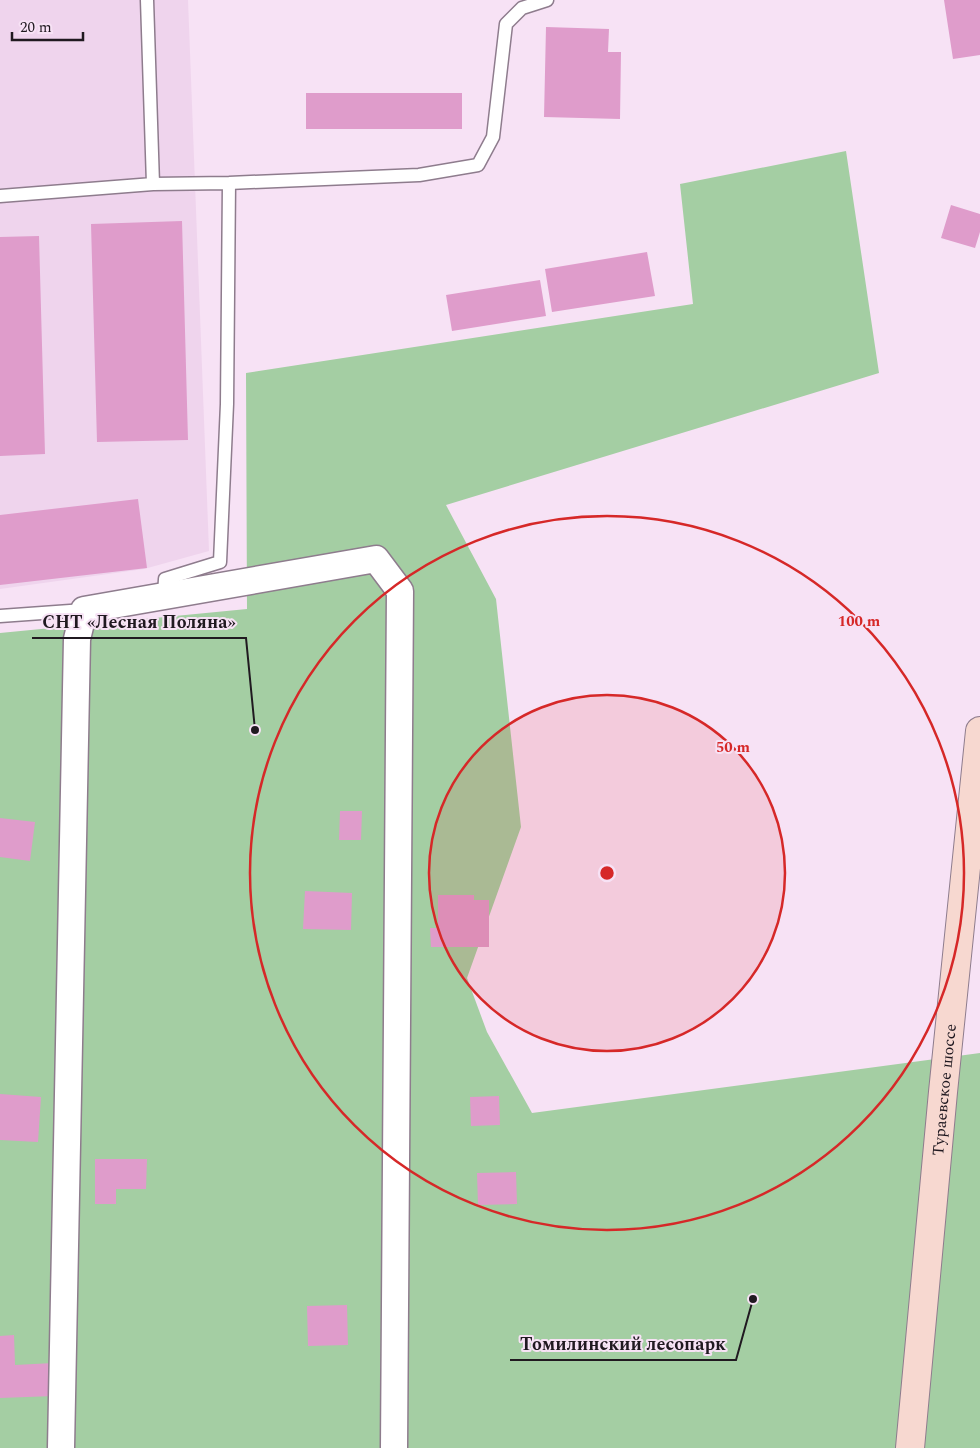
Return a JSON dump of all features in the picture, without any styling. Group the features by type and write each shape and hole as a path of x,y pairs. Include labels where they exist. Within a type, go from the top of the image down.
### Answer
{"main road":[{"name":"Тураевское шоссе","path":"910,1448 942,1101 980,731"}],"street":[{"path":"61,1448 77,639 84,610 376,559 400,591 394,1448"}],"lane":[{"path":"147,0 153,184"},
{"path":"0,196 153,184 229,183 419,175 478,165 493,136 506,24 522,8 547,0"},
{"path":"164,596 165,579 220,562 227,404 229,183"},
{"path":"0,616 84,610"}],"shaded area":[{"path":"0,0 188,0 209,551 144,569 0,589"}],"green space":[{"path":"846,151 879,373 446,505 496,599 521,827 467,978 487,1032 532,1113 980,1053 980,1448 0,1448 0,633 247,609 246,373 693,304 680,184"}],"building":[{"path":"944,0 980,0 980,55 953,59"},
{"path":"546,27 609,29 608,52 621,52 620,119 544,117"},
{"path":"306,93 462,93 462,129 306,129"},
{"path":"951,205 980,214 980,232 975,248 941,238"},
{"path":"182,221 188,440 97,442 91,224"},
{"path":"39,236 45,454 0,456 0,237"},
{"path":"647,252 655,296 552,312 545,269"},
{"path":"540,280 546,316 452,331 446,295"},
{"path":"138,499 147,568 0,585 0,515"},
{"path":"340,811 362,811 361,840 339,840"},
{"path":"0,818 35,822 30,861 0,857"},
{"path":"305,891 352,893 351,930 303,929"},
{"path":"438,895 474,895 474,900 489,900 489,947 431,947 430,928 438,928"},
{"path":"0,1094 41,1097 38,1142 0,1140"},
{"path":"499,1096 500,1125 471,1126 470,1097"},
{"path":"95,1159 147,1159 146,1189 116,1189 116,1204 95,1204"},
{"path":"516,1172 517,1204 478,1205 477,1173"},
{"path":"347,1305 348,1345 308,1346 307,1306"},
{"path":"14,1335 15,1365 53,1363 54,1396 0,1398 0,1336"}],"place":[{"name":"СНТ «Лесная Поляна»","path":"255,730"},
{"name":"Томилинский лесопарк","path":"753,1299"}]}
